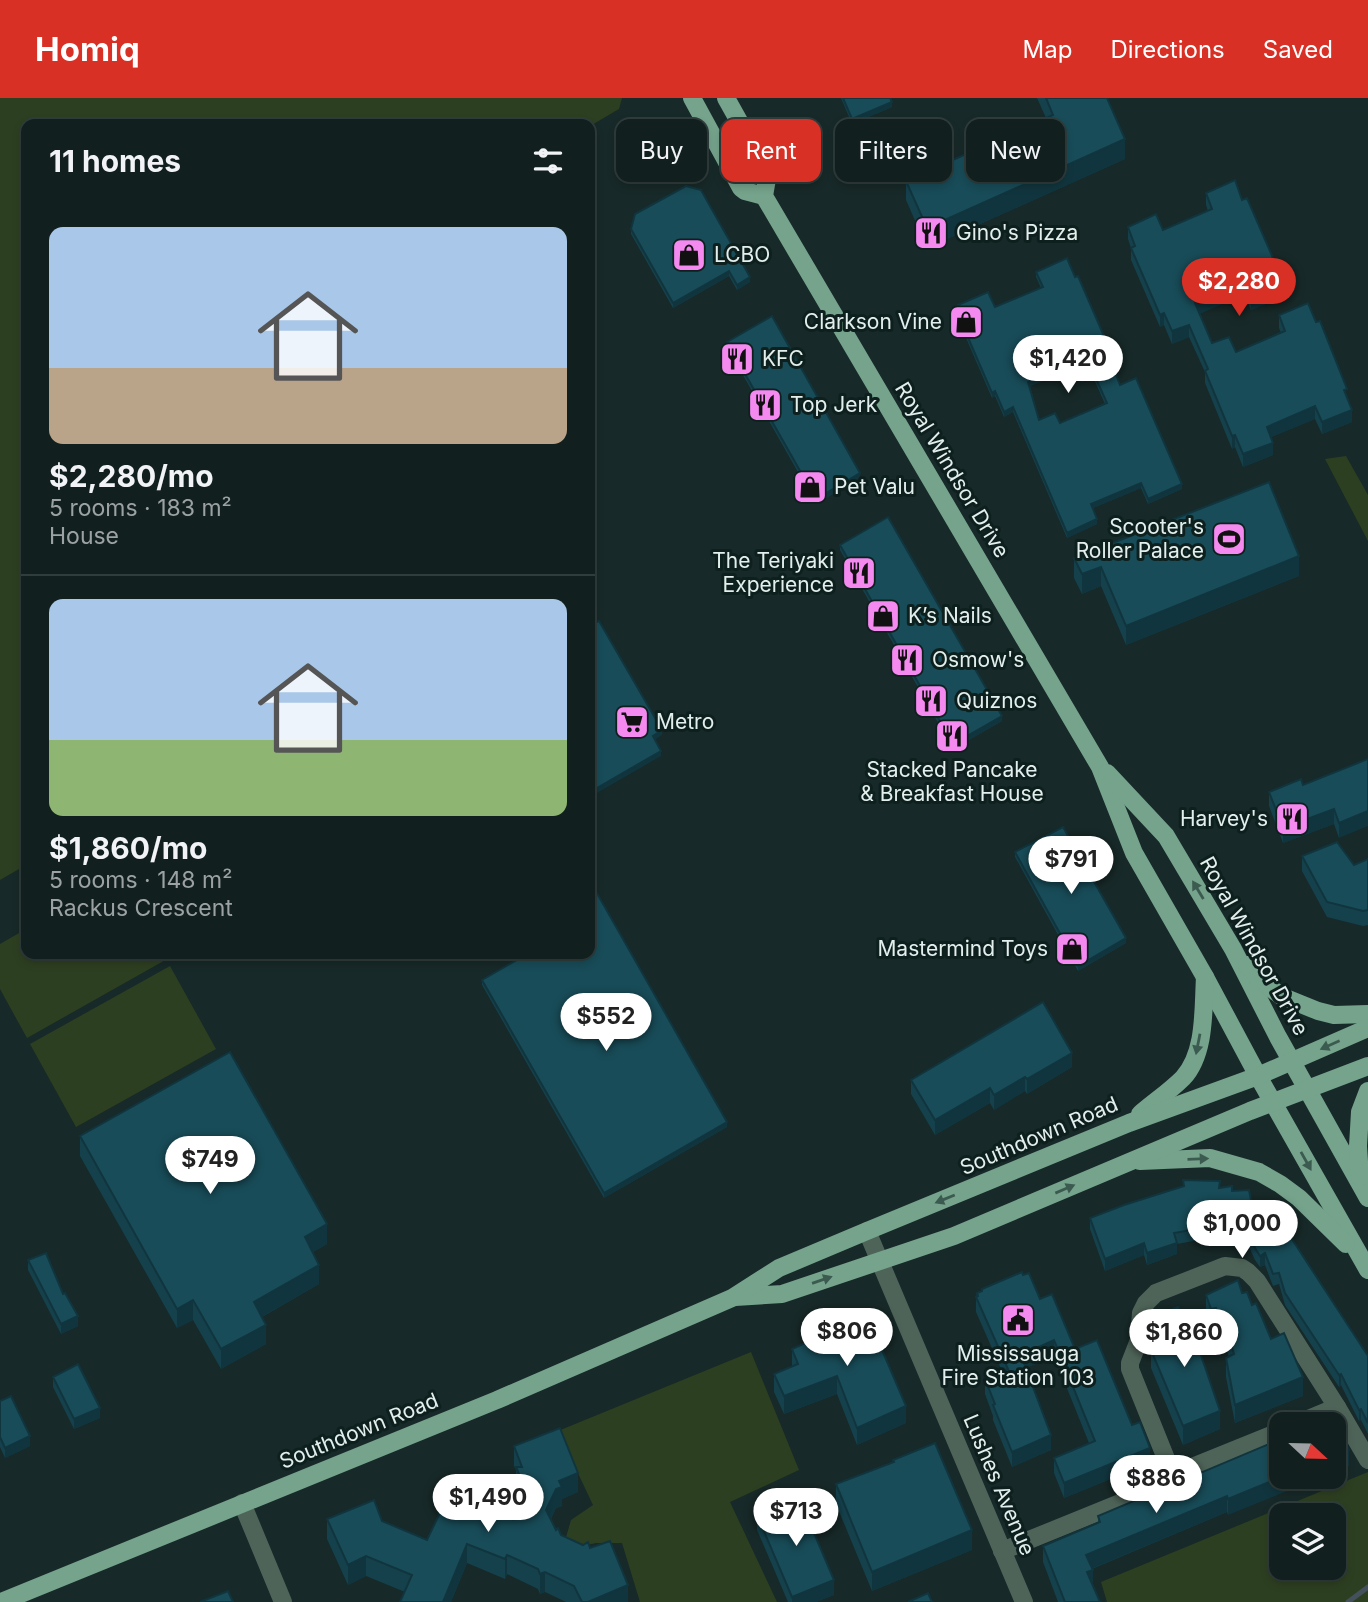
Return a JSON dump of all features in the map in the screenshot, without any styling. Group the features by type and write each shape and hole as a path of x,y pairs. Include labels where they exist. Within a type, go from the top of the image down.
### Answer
{"main road":[{"name":"Royal Windsor Drive","path":"692,98 741,188 764,196"},
{"name":"Royal Windsor Drive","path":"726,98 768,173 764,196 1100,766 1134,853 1365,1265"},
{"name":"Royal Windsor Drive","path":"1100,766 1166,836 1233,949 1291,1061 1364,1191"},
{"path":"1233,949 1259,979 1281,996 1334,1015 1368,1014"},
{"path":"1129,1123 1184,1077 1195,1059 1205,977"},
{"name":"Southdown Road","path":"1,1602 497,1400 732,1297 779,1268 867,1231 1129,1123 1258,1076 1368,1028"},
{"name":"Southdown Road","path":"732,1297 782,1294 954,1236 1273,1102 1368,1066"},
{"path":"1364,1191 1358,1146 1360,1112 1368,1091"},
{"path":"1130,1161 1210,1158 1259,1172 1299,1198 1365,1265"}],"street":[{"name":"Lushes Avenue","path":"867,1231 1024,1602"},
{"path":"1173,1476 1130,1369 1139,1340 1141,1313 1156,1293 1225,1266 1248,1272 1256,1281 1368,1460"},
{"path":"1325,1412 1337,1407"},
{"path":"1003,1551 1147,1492 1173,1476 1269,1436"},
{"path":"242,1503 283,1602"}],"green space":[{"path":"0,98 622,98 619,109 595,123 595,119 21,119 21,868 0,880"},
{"path":"1346,456 1368,495 1368,541 1325,459"},
{"path":"21,932 21,959 167,959 27,1038 0,989 0,944"},
{"path":"170,966 216,1049 76,1127 30,1044"},
{"path":"751,1352 799,1470 730,1502 777,1602 640,1602 622,1543 596,1543 562,1551 571,1520 593,1505 558,1431"},
{"path":"1368,1472 1368,1602 1107,1602 1101,1582 1269,1513 1269,1580 1346,1580 1346,1503 1293,1503 1327,1489 1346,1489 1346,1481"}],"building":[{"path":"843,98 890,98 892,102 852,119"},
{"path":"1046,98 1107,98 1125,139 1065,166 1065,119 1044,119 1053,115"},
{"path":"966,154 966,182 1029,182 927,228 906,182 952,182 952,160"},
{"path":"1235,180 1242,200 1247,198 1276,265 1271,266 1280,286 1251,298 1244,282 1195,303 1212,343 1229,337 1236,352 1285,331 1279,315 1308,303 1316,322 1320,321 1347,389 1344,390 1352,410 1322,422 1315,406 1267,427 1273,443 1243,454 1235,435 1232,436 1189,325 1172,331 1164,313 1160,315 1131,248 1135,246 1128,227 1156,214 1163,230 1212,209 1206,193"},
{"name":"LCBO","path":"686,186 701,190 750,277 737,285 729,271 673,303 631,229 635,214"},
{"path":"1067,258 1075,277 1078,276 1107,343 1104,344 1120,385 1136,378 1182,484 1148,499 1141,483 1091,504 1097,519 1067,533 1013,407 1004,412 995,391 992,393 963,326 966,324 958,305 988,292 995,307 1043,287 1036,272","holes":["1077,362 1082,377 1093,372 1107,403 1060,423 1055,413 1039,420 1028,382"]},
{"path":"772,316 860,473 816,499 727,342"},
{"name":"Scooter's Roller Palace","path":"1269,482 1299,556 1126,626 1101,567 1082,574 1074,558"},
{"path":"888,517 1002,716 953,744 840,545"},
{"path":"599,621 662,730 653,736 661,751 595,789 595,623"},
{"path":"1368,759 1368,811 1339,823 1334,809 1283,828 1269,792 1301,779 1303,785"},
{"path":"1063,827 1126,938 1078,966 1015,852"},
{"path":"1337,842 1354,865 1368,859 1368,910 1327,902 1302,856"},
{"path":"595,890 727,1122 604,1193 482,980 519,959 595,959"},
{"path":"1043,1002 1072,1053 994,1095 990,1088 935,1120 911,1080"},
{"path":"230,1052 327,1224 305,1237 319,1265 254,1302 266,1325 221,1349 193,1300 177,1309 80,1136"},
{"path":"1183,1180 1220,1181 1219,1188 1232,1186 1232,1191 1249,1190 1254,1215 1271,1207 1368,1356 1368,1423 1341,1374 1339,1375 1285,1293 1279,1273 1273,1274 1265,1253 1260,1256 1242,1221 1174,1233 1177,1243 1147,1253 1144,1243 1105,1259 1090,1218 1184,1186"},
{"path":"46,1253 63,1294 65,1293 78,1316 61,1324 28,1260"},
{"path":"1022,1272 1023,1275 1029,1273 1040,1299 1052,1294 1075,1349 1097,1340 1132,1425 1140,1422 1150,1448 1064,1483 1054,1458 1095,1441 1054,1340 1021,1355 1051,1435 1012,1452 985,1379 1008,1369 976,1297 982,1289"},
{"path":"1238,1280 1242,1293 1247,1292 1252,1305 1256,1303 1271,1339 1284,1333 1303,1377 1235,1405 1226,1358 1234,1354 1223,1320 1219,1321 1216,1308 1211,1309 1206,1295"},
{"path":"1178,1307 1187,1329 1192,1329 1220,1411 1183,1426 1151,1350 1162,1344 1156,1332 1160,1314"},
{"path":"865,1310 906,1406 857,1428 837,1376 784,1396 774,1374 798,1364 792,1349 821,1336 818,1328"},
{"path":"78,1364 100,1408 74,1419 53,1377"},
{"path":"11,1396 30,1436 5,1448 0,1437 0,1401"},
{"path":"560,1428 578,1473 559,1481 562,1487 556,1489 546,1510 561,1535 583,1545 588,1542 590,1548 610,1541 628,1585 582,1602 574,1586 545,1572 540,1574 538,1569 507,1555 505,1559 467,1544 443,1602 400,1602 412,1575 366,1556 348,1565 327,1519 374,1500 382,1521 427,1540 447,1498 462,1505 464,1500 512,1519 503,1499 509,1497 519,1474 516,1467 522,1467 514,1446"},
{"path":"935,1443 972,1530 872,1572 836,1484"},
{"path":"1269,1444 1269,1482 1228,1499 1227,1496 1086,1555 1093,1570 1087,1572 1100,1602 1065,1602 1043,1546 1100,1522 1098,1516"},
{"path":"800,1500 834,1580 792,1597 757,1515"},
{"path":"228,1591 233,1602 200,1602"},
{"path":"928,1593 932,1602 908,1602"}],"waterway":[{"path":"1348,1602 1368,1587"}],"place":[{"name":"Gino's Pizza","path":"931,233"},
{"name":"LCBO","path":"689,255"},
{"name":"Clarkson Vine","path":"966,322"},
{"name":"KFC","path":"737,359"},
{"name":"Top Jerk","path":"765,405"},
{"name":"Pet Valu","path":"810,487"},
{"name":"Scooter's Roller Palace","path":"1229,539"},
{"name":"The Teriyaki Experience","path":"859,573"},
{"name":"K’s Nails","path":"883,616"},
{"name":"Osmow's","path":"907,660"},
{"name":"Quiznos","path":"931,701"},
{"name":"Metro","path":"632,722"},
{"name":"Stacked Pancake & Breakfast House","path":"952,736"},
{"name":"Harvey's","path":"1292,819"},
{"name":"Mastermind Toys","path":"1072,949"},
{"name":"Mississauga Fire Station 103","path":"1018,1320"}]}
